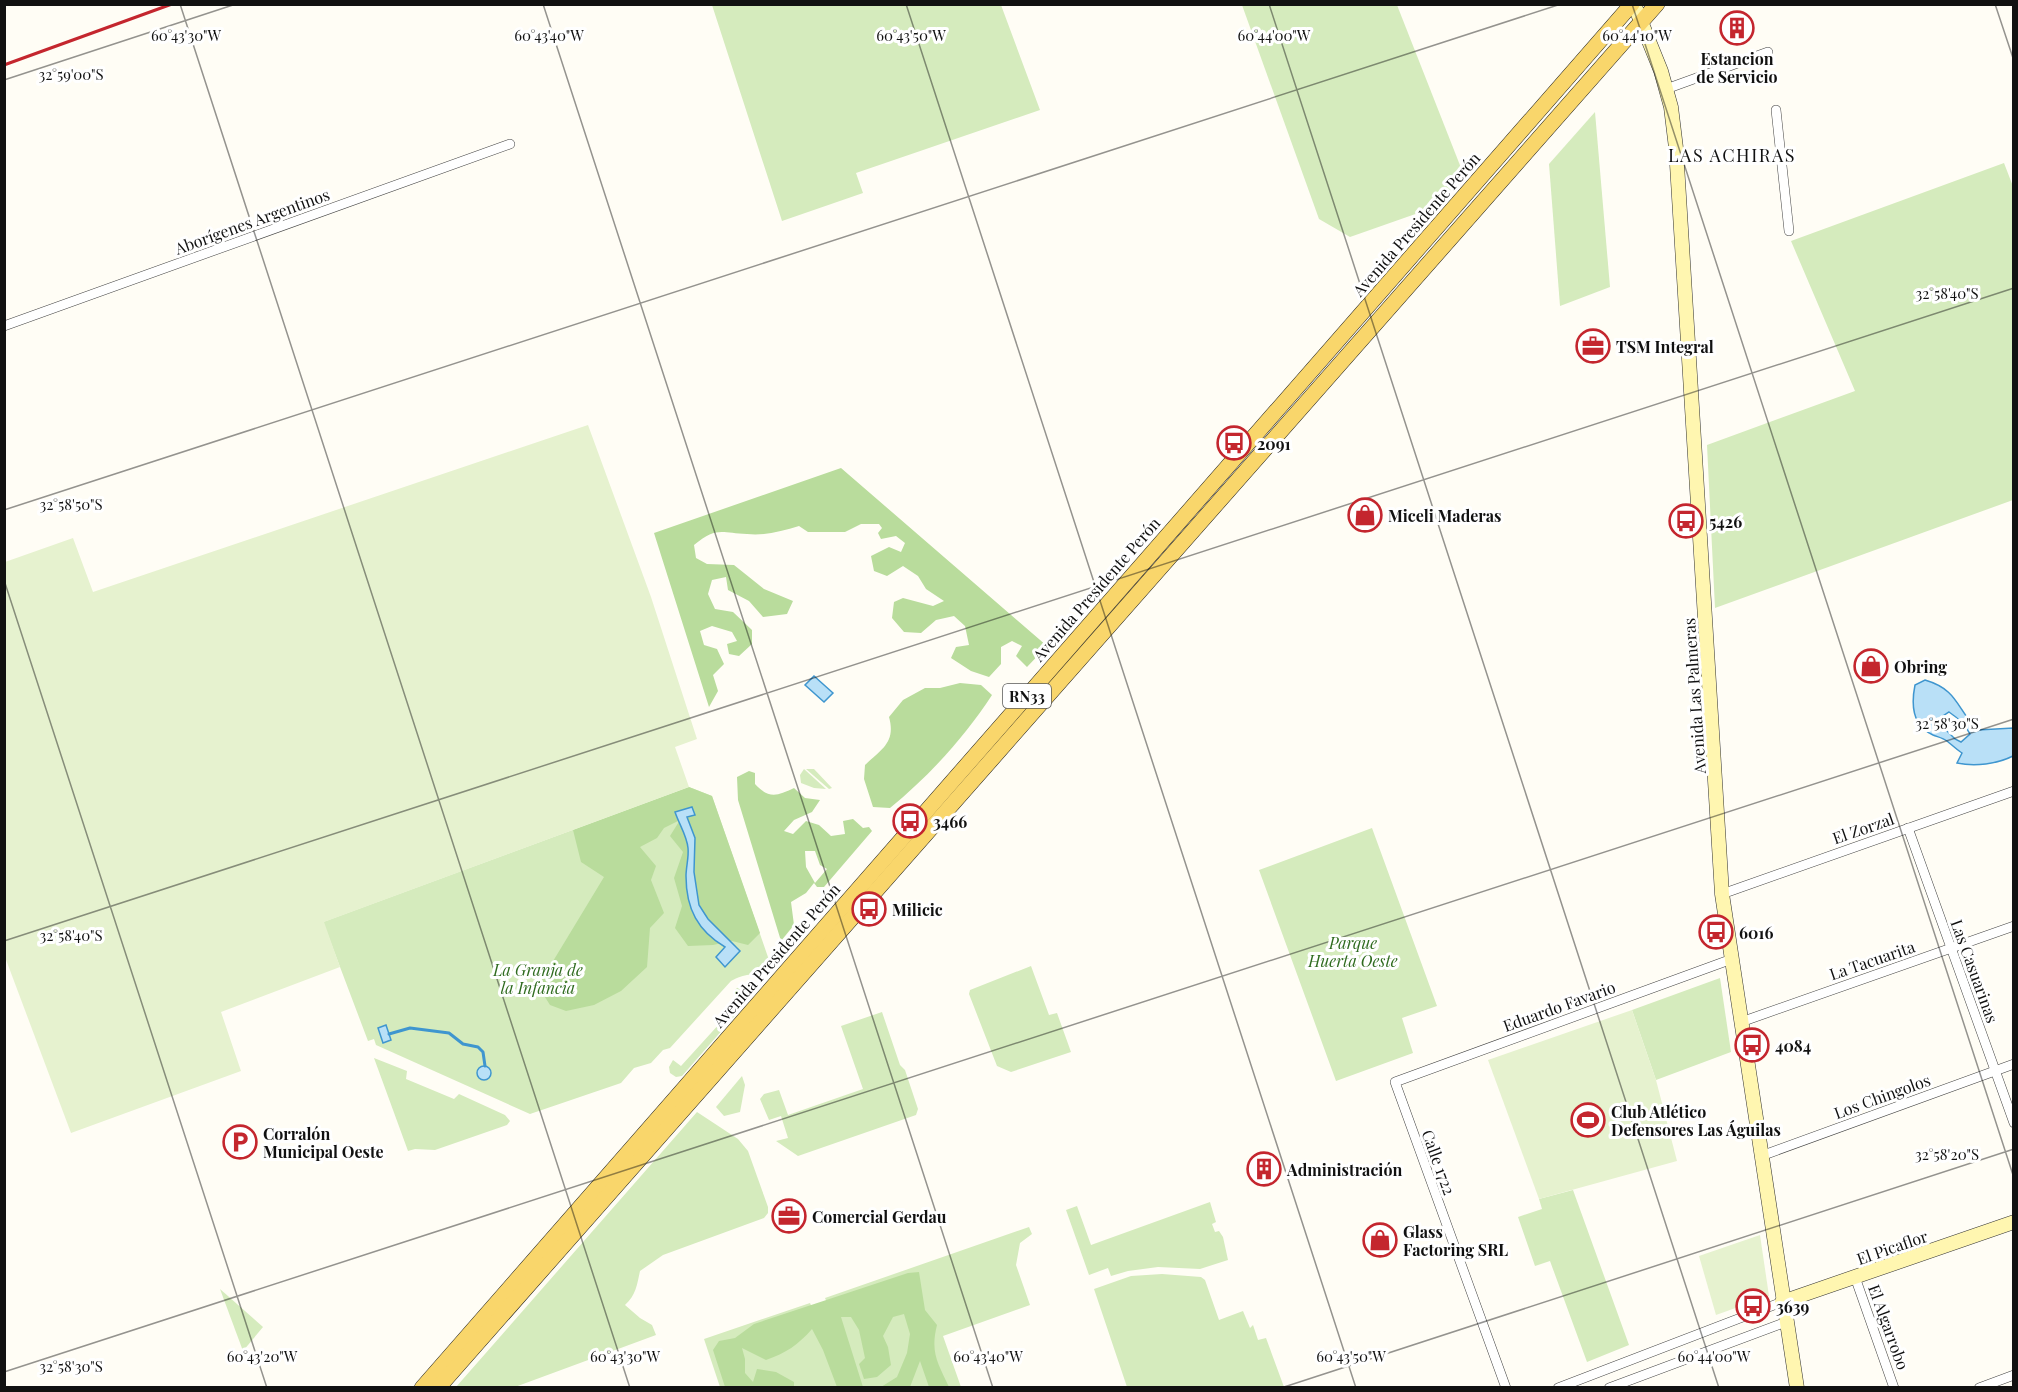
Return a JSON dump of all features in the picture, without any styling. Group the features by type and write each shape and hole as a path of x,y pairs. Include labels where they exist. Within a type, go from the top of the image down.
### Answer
{"main road":[{"name":"Avenida Las Palmeras","path":"1633,4 1642,22 1666,89 1671,107 1676,148 1722,894 1785,1322 1797,1388"},
{"name":"Avenida Presidente Perón","path":"422,1388 1633,4"},
{"name":"RN33","path":"1642,22 1657,4"},
{"name":"Avenida Presidente Perón","path":"438,1388 1642,22"},
{"name":"El Picaflor","path":"1782,1302 2013,1222"}],"street":[{"path":"1666,89 1768,52"},
{"path":"1776,110 1789,231"},
{"name":"Aborígenes Argentinos","path":"4,326 510,144"},
{"name":"El Zorzal","path":"1722,894 2013,791"},
{"name":"Las Casuarinas","path":"1908,828 2013,1123"},
{"name":"La Tacuarita","path":"1741,1022 2013,926"},
{"name":"Eduardo Favario","path":"1395,1082 1732,959"},
{"name":"Los Chingolos","path":"1761,1156 2013,1064"},
{"name":"Calle 1722","path":"1395,1082 1506,1388"},
{"name":"El Algarrobo","path":"1855,1277 1894,1388"},
{"path":"1558,1388 1782,1302"},
{"path":"1609,1388 1785,1322"},
{"path":"1979,1388 2013,1375"}],"green space":[{"path":"712,5 1001,5 1040,110 856,173 863,193 782,221"},
{"path":"1242,5 1397,5 1465,178 1441,205 1350,237 1319,219"},
{"path":"1595,112 1610,287 1560,306 1549,164"},
{"path":"2004,163 2014,189 2013,500 1715,608 1707,445 1855,391 1791,241"},
{"path":"588,425 651,597 697,739 675,747 689,787 324,922 340,967 221,1012 241,1071 71,1133 5,957 5,562 73,538 93,592"},
{"path":"841,468 1047,646 1027,667 1016,656 1022,646 1012,641 1001,647 1001,664 989,677 971,671 951,658 956,647 969,645 965,626 954,616 936,620 921,633 904,632 892,618 894,602 903,598 933,606 944,601 926,589 918,576 903,566 887,576 874,571 871,556 889,547 901,552 905,543 896,536 881,539 878,533 882,528 879,524 861,524 845,532 808,532 799,526 760,534 719,532 708,535 694,545 696,558 707,564 734,565 764,589 793,601 787,614 763,617 749,601 728,590 726,577 712,580 708,594 715,609 733,612 752,630 752,644 739,656 729,654 727,644 737,641 732,632 712,626 700,631 704,645 717,649 724,664 713,675 718,691 709,707 654,533"},
{"path":"960,683 981,685 992,695 958,741 918,783 890,808 873,807 864,779 865,765 889,739 891,726 889,717 903,700 925,688 940,688"},
{"path":"804,769 826,789 814,788 801,783 800,775"},
{"path":"806,769 814,769 832,788 829,789"},
{"path":"749,771 755,773 755,784 769,794 783,793 794,788 805,798 820,800 812,812 794,820 784,831 793,834 806,821 819,825 831,836 845,834 843,821 853,819 863,828 869,827 872,831 824,887 817,887 814,883 806,893 791,902 794,925 781,941 738,800 737,777","holes":["805,851 815,851 820,865 827,869 815,883 806,867"]},
{"name":"La Granja de la Infancia","path":"689,787 712,796 769,960 761,970 731,981 670,1048 663,1050 651,1063 634,1068 621,1083 530,1114 376,1045 374,1039 368,1041 323,922"},
{"path":"689,787 712,796 760,933 748,945 732,941 713,945 688,946 675,928 682,906 674,878 683,852 670,836 680,820 664,828 657,838 640,847 656,866 651,880 664,913 650,928 647,967 621,991 594,1005 566,1011 550,1005 538,986 604,877 581,862 573,830"},
{"name":"Parque Huerta Oeste","path":"1372,828 1437,1006 1402,1018 1413,1053 1336,1081 1259,870"},
{"path":"1031,966 1049,1015 1057,1013 1071,1052 1011,1072 997,1066 969,994 970,990"},
{"path":"1720,978 1731,1052 1656,1080 1632,1010"},
{"path":"743,987 753,995 682,1076 676,1077 670,1073 669,1067 673,1060 681,1066 741,1000 733,992"},
{"name":"Club Atlético Defensores Las Águilas","path":"1632,1010 1656,1080 1677,1161 1539,1199 1488,1060"},
{"path":"882,1012 918,1109 916,1115 798,1156 776,1141 788,1138 781,1116 769,1120 760,1099 764,1094 779,1090 788,1115 863,1089 841,1026"},
{"path":"374,1058 407,1071 406,1079 454,1099 459,1094 505,1115 510,1121 507,1125 435,1150 408,1151"},
{"path":"742,1076 745,1085 740,1112 724,1116 716,1107"},
{"path":"697,1112 738,1139 748,1151 768,1207 768,1213 764,1218 663,1255 640,1271 634,1294 625,1305 652,1325 656,1335 515,1387 456,1387"},
{"path":"1272,1155 1279,1176 1273,1178 1267,1159 1256,1163 1255,1159"},
{"path":"1573,1190 1629,1345 1587,1362 1550,1261 1535,1266 1518,1217 1542,1209 1539,1199"},
{"path":"1210,1202 1216,1222 1212,1224 1215,1232 1219,1231 1223,1237 1228,1260 1200,1269 1158,1267 1111,1276 1108,1268 1089,1275 1066,1210 1077,1206 1091,1245"},
{"path":"1029,1227 1032,1234 1020,1243 1016,1265 1030,1305 943,1336 961,1387 720,1387 704,1339 810,1303 830,1348 845,1344 825,1298"},
{"path":"1760,1235 1769,1296 1716,1315 1699,1256"},
{"path":"919,1272 925,1310 937,1325 934,1343 936,1358 949,1387 929,1387 920,1361 910,1387 881,1387 897,1377 907,1353 910,1334 904,1314 893,1317 883,1336 888,1347 891,1365 877,1377 864,1379 859,1364 865,1358 859,1330 851,1317 841,1317 863,1387 837,1387 812,1329 791,1348 766,1360 742,1348 745,1373 753,1382 757,1369 776,1372 794,1382 794,1387 725,1387 713,1350 719,1341 735,1338 754,1324 908,1273"},
{"path":"1162,1274 1201,1277 1205,1280 1219,1320 1243,1311 1250,1328 1253,1325 1258,1340 1266,1338 1284,1387 1127,1387 1094,1289 1131,1276"},
{"path":"220,1289 263,1327 243,1351"}],"water":[{"path":"814,676 833,693 824,702 805,685"},
{"path":"1925,680 1945,689 1978,730 2013,728 2013,756 1986,764 1957,763 1962,753 1945,740 1926,731 1917,720 1913,707 1915,685","holes":["1949,712 1964,724 1970,734 1961,742 1942,726 1943,716"]},
{"path":"692,807 695,815 687,817 695,838 694,872 699,905 708,919 740,951 725,967 716,957 725,947 701,926 695,918 688,899 687,844 675,812"},
{"path":"386,1025 391,1040 383,1043 378,1028"},
{"path":"484,1066 489,1068 491,1073 489,1078 484,1080 479,1078 477,1073 479,1068"}],"waterway":[{"path":"389,1034 410,1028 449,1033 463,1044 478,1047 483,1052 485,1066"}],"railway":[{"path":"4,65 172,4"}],"place":[{"name":"Estancion de Servicio","path":"1737,28"},
{"name":"TSM Integral","path":"1593,346"},
{"name":"2091","path":"1234,443"},
{"name":"Miceli Maderas","path":"1365,515"},
{"name":"5426","path":"1686,521"},
{"name":"Obring","path":"1871,666"},
{"name":"3466","path":"910,821"},
{"name":"Milicic","path":"869,909"},
{"name":"6016","path":"1716,932"},
{"name":"4084","path":"1752,1045"},
{"name":"Club Atlético Defensores Las Águilas","path":"1588,1120"},
{"name":"Corralón Municipal Oeste","path":"240,1142"},
{"name":"Administración","path":"1264,1169"},
{"name":"Comercial Gerdau","path":"789,1216"},
{"name":"Glass Factoring SRL","path":"1380,1240"},
{"name":"3639","path":"1753,1306"}],"district":[{"name":"LAS ACHIRAS","path":"1732,155"}]}
